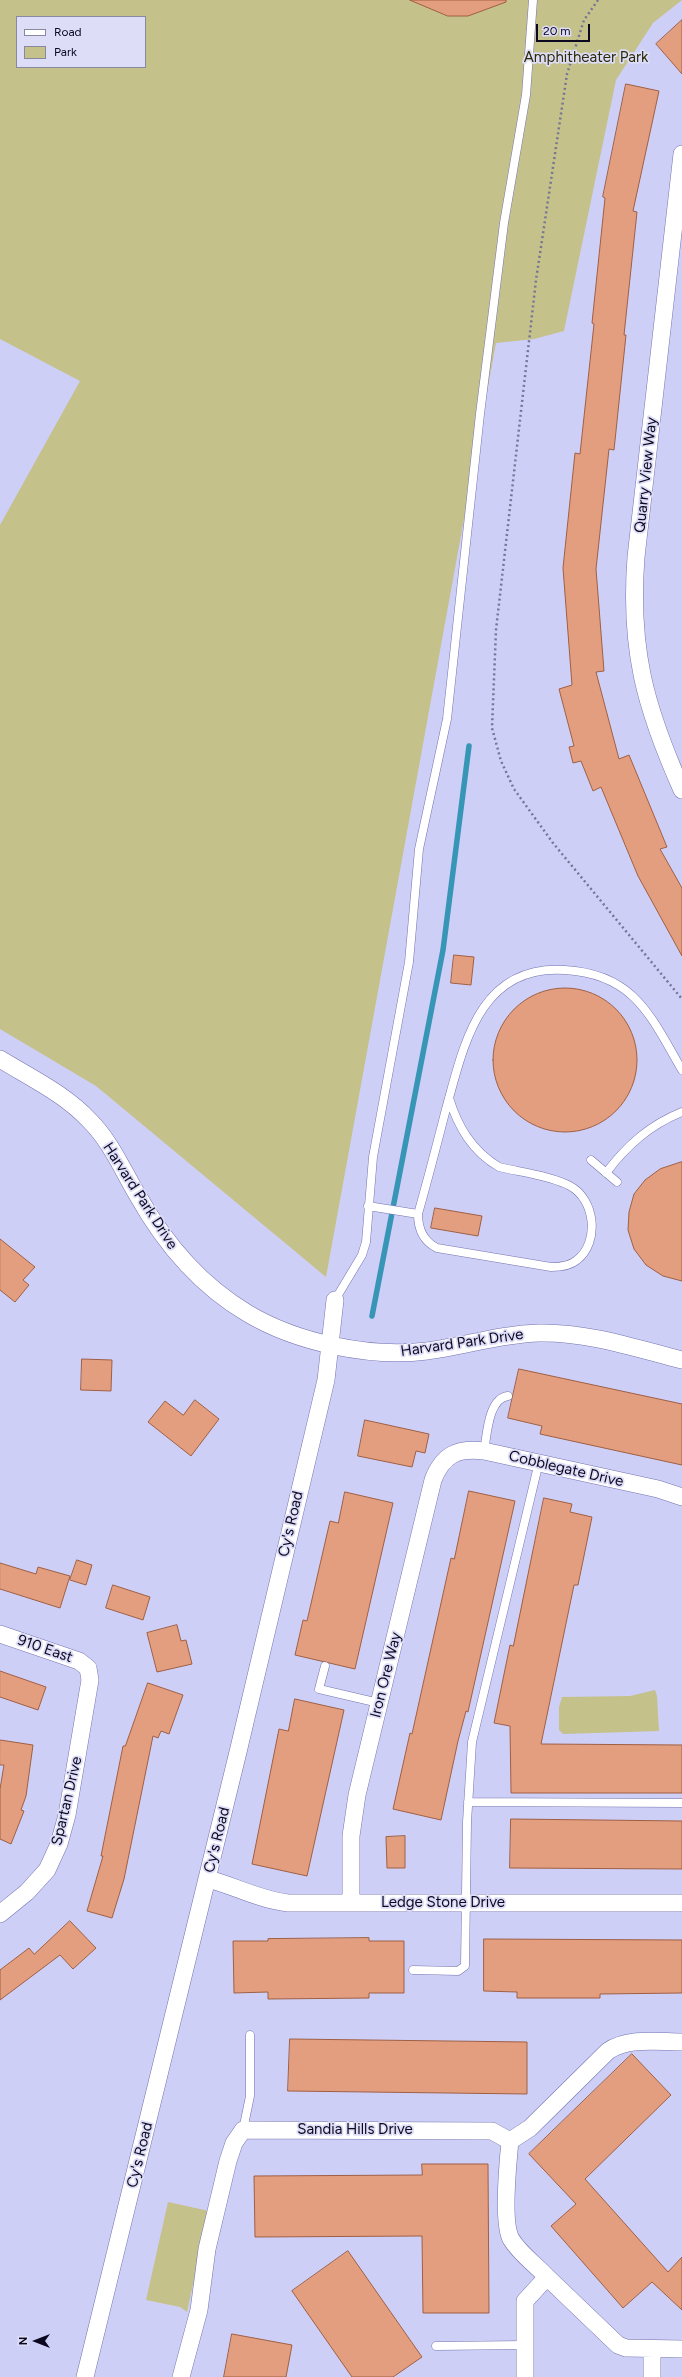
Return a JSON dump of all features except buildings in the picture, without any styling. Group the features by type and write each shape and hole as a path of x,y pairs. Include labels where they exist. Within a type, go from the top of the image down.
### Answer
{"street":[{"name":"Quarry View Way","path":"682,154 678,218 636,557 634,609 639,661 650,712 682,790"},
{"name":"Harvard Park Drive","path":"0,1060 58,1093 90,1121 116,1157 160,1233 188,1266 217,1293 248,1314 284,1330 330,1344 366,1352 397,1353 428,1351 504,1336 540,1333 577,1334 682,1360"},
{"name":"Cy's Road","path":"85,2377 208,1879 326,1380 335,1300"},
{"name":"Cobblegate Drive","path":"451,1455 463,1450 484,1451 658,1489 682,1497"},
{"name":"Iron Ore Way","path":"351,1902 353,1815 433,1480 442,1462 451,1455"},
{"name":"910 East","path":"0,1634 68,1656 88,1668"},
{"name":"Spartan Drive","path":"0,1914 27,1892 46,1870 59,1844 67,1815 88,1692 88,1668"},
{"name":"Ledge Stone Drive","path":"208,1879 231,1885 273,1902 682,1903"},
{"path":"682,2042 630,2042 618,2044 608,2051 530,2128 510,2141 507,2166 508,2226 510,2238 618,2345 626,2348 682,2349"},
{"name":"Sandia Hills Drive","path":"243,2130 492,2131 510,2141"},
{"path":"181,2377 198,2310 207,2249 228,2161 234,2143 243,2130"},
{"path":"525,2377 525,2301 548,2277"},
{"path":"652,2349 652,2377"}],"lane":[{"path":"335,1300 362,1255 366,1242 373,1157 409,962 422,834 447,719 480,414 504,223 526,95 533,0"},
{"path":"449,1098 455,1118 464,1135 492,1163 499,1167 560,1182 580,1193 587,1202 591,1213 589,1237 582,1255 576,1261 562,1267 551,1267 437,1248 430,1244 422,1236 419,1228 418,1214 449,1098 463,1046 477,1017 487,1004 509,983 525,975 547,970 583,972 606,978 622,986 644,1008 682,1070"},
{"path":"606,1173 631,1144 650,1128 682,1112"},
{"path":"591,1160 617,1182"},
{"path":"368,1206 418,1214"},
{"path":"484,1451 495,1405 500,1398 508,1396"},
{"path":"412,1970 458,1971 463,1969 467,1960 468,1802 476,1723 539,1462"},
{"path":"325,1666 319,1689 379,1703"},
{"path":"468,1802 682,1803"},
{"path":"243,2130 250,2096 250,2035"},
{"path":"436,2346 525,2345"}],"path":[{"path":"598,0 584,20 567,74 536,280 496,630 492,728 501,760 514,789 554,843 682,1000"}],"green space":[{"name":"Amphitheater Park","path":"0,0 682,0 653,23 616,80 564,331 534,339 496,343 326,1277 96,1086 0,1029 0,525 80,381 0,339"},
{"path":"655,1690 657,1696 659,1731 563,1734 559,1730 559,1707 562,1697 630,1696"},
{"path":"168,2202 209,2211 187,2312 180,2307 146,2300"}],"waterway":[{"path":"372,1316 443,950 469,746"}]}
